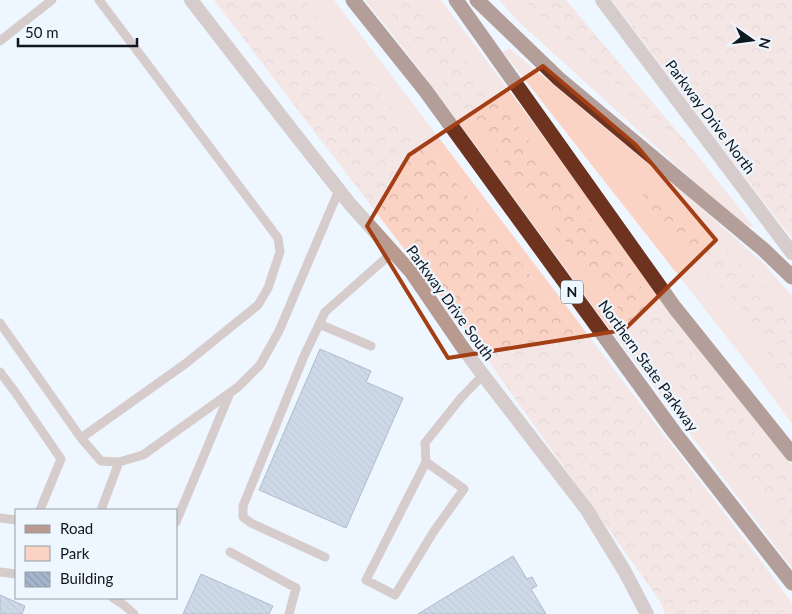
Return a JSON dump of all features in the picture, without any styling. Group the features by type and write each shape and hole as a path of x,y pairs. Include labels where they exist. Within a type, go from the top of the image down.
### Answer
{"highway":[{"name":"Northern State Parkway","path":"354,0 430,98 674,432 792,583"},
{"path":"456,0 675,308 792,454"},
{"path":"478,0 559,79 764,250 792,277"}],"street":[{"name":"Parkway Drive South","path":"191,0 350,204 411,272 463,348 587,510 625,572 647,614"},
{"name":"Parkway Drive North","path":"602,0 792,253"}],"lane":[{"path":"0,41 52,0"},
{"path":"81,438 185,364 258,305 268,288 280,252 278,238 99,0"},
{"path":"0,323 81,438 101,461 119,462 143,455 238,387 260,365 280,331 339,190"},
{"path":"325,557 251,523 243,516 243,506 304,356 326,312 393,252"},
{"path":"319,324 371,346"},
{"path":"0,372 61,459 40,509"},
{"path":"426,462 464,489 434,531 395,595 366,580 426,462 425,443 460,399 483,375"},
{"path":"178,517 230,393"},
{"path":"101,509 119,462"},
{"path":"0,518 15,520"},
{"path":"230,552 296,588 289,614"},
{"path":"0,572 15,574"},
{"path":"114,599 134,614"}],"highlighted area":[{"path":"543,66 636,145 716,240 624,330 448,358 367,226 409,155"}],"green space":[{"path":"214,0 304,0 327,32 485,216 787,614 665,614 660,601 466,330"},
{"path":"304,0 334,0 772,575 792,603 792,614 787,614 485,216 327,32"},
{"path":"365,0 441,0 792,465 792,568 603,320 418,67"},
{"path":"381,0 416,0 556,174 657,308 792,481 792,538 692,402 565,241"},
{"path":"499,0 523,0 703,162 754,227 742,225 518,21"},
{"path":"523,0 566,0 703,162 593,65"},
{"path":"612,0 792,0 792,238 766,205"},
{"path":"509,48 690,198 764,264 792,296 792,424 751,368 503,52"},
{"path":"638,188 688,219 765,285 792,319 792,398 742,307 672,240"}],"building":[{"path":"320,349 371,371 366,382 403,398 346,528 259,490"},
{"path":"513,556 527,579 532,577 537,586 531,589 546,614 418,614"},
{"path":"201,574 273,606 269,614 183,614"},
{"path":"0,595 25,606 22,614 0,614"}]}
